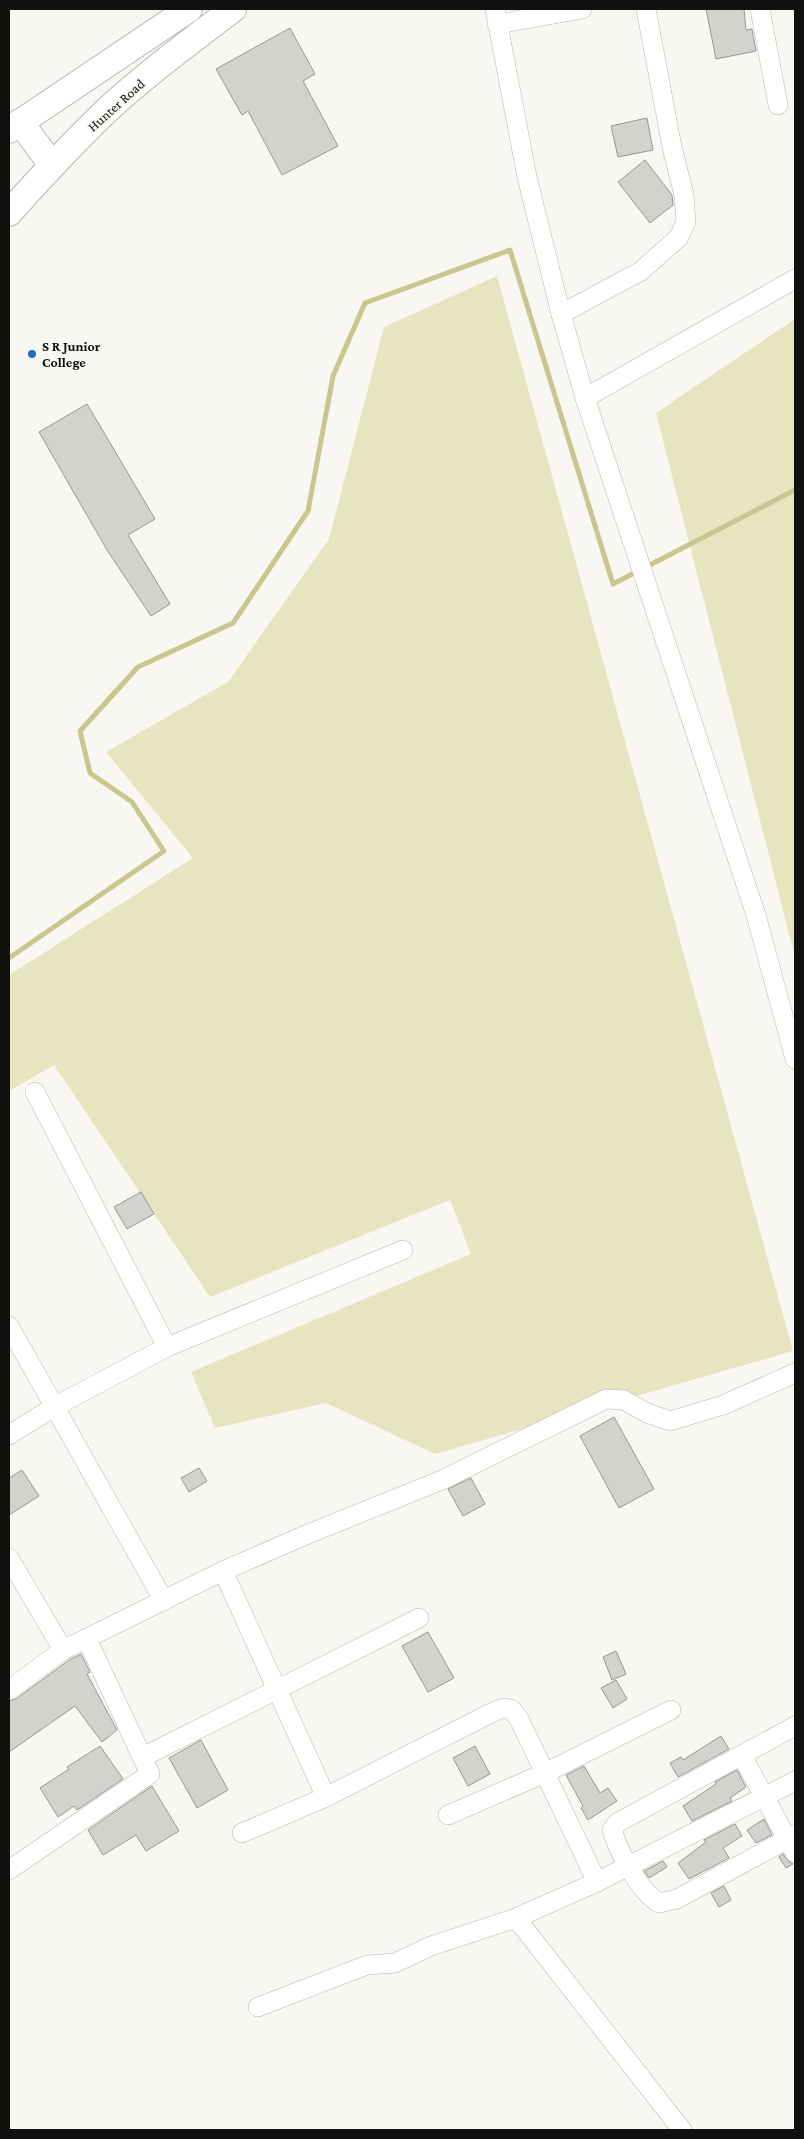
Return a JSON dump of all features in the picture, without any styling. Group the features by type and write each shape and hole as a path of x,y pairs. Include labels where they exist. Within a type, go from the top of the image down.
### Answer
{"main road":[{"path":"52,165 12,126 189,9"},
{"name":"Hunter Road","path":"9,213 52,165 108,110 175,53 234,9"}],"street":[{"path":"582,9 496,16 527,177 561,314 585,398 756,915 795,1059"},
{"path":"561,314 641,271 679,237 686,222 684,195 672,147 646,9"},
{"path":"760,9 778,105"},
{"path":"585,398 795,279"},
{"path":"34,1092 167,1347"},
{"path":"9,1435 54,1407 167,1347 403,1250"},
{"path":"9,1326 164,1601"},
{"path":"9,1690 64,1650 223,1572 308,1534 442,1480 606,1399 624,1400 647,1413 670,1421 723,1405 795,1373"},
{"path":"9,1558 64,1650"},
{"path":"223,1572 326,1797"},
{"path":"143,1757 419,1618"},
{"path":"9,1870 150,1774 86,1639"},
{"path":"242,1833 326,1797 503,1708 511,1709 519,1719 597,1882"},
{"path":"448,1815 545,1773 671,1710"},
{"path":"742,1756 793,1842 677,1899 659,1903 650,1897 628,1866 613,1834 614,1826 795,1726"},
{"path":"258,2006 367,1965 395,1964 431,1946 516,1918 597,1882 795,1781"},
{"path":"516,1918 682,2130"}],"shaded area":[{"path":"497,276 793,1351 435,1454 326,1403 215,1428 191,1372 471,1254 450,1200 210,1297 54,1065 9,1091 9,975 193,858 106,752 228,682 329,539 384,327"},
{"path":"795,319 795,957 656,413"}],"building":[{"path":"706,9 744,9 746,30 752,29 756,51 716,59"},
{"path":"290,28 315,74 303,81 338,146 282,175 248,111 242,115 216,69"},
{"path":"647,118 653,150 618,157 611,126"},
{"path":"645,160 672,195 673,205 650,223 618,182"},
{"path":"87,404 155,519 128,535 170,604 151,616 107,550 39,432"},
{"path":"141,1192 154,1214 127,1229 114,1207"},
{"path":"614,1417 654,1489 619,1508 580,1436"},
{"path":"199,1468 207,1481 189,1492 181,1478"},
{"path":"22,1470 39,1496 9,1515 9,1478"},
{"path":"471,1478 485,1504 463,1516 448,1489"},
{"path":"428,1632 454,1678 428,1692 402,1646"},
{"path":"616,1651 626,1674 612,1680 603,1657"},
{"path":"81,1654 90,1672 87,1674 117,1730 102,1742 75,1706 9,1752 9,1701 16,1699 69,1660"},
{"path":"616,1680 627,1699 613,1708 601,1688"},
{"path":"721,1736 729,1749 678,1777 670,1763 681,1757 683,1760"},
{"path":"201,1740 228,1790 197,1808 169,1758"},
{"path":"100,1746 123,1779 77,1810 74,1806 58,1817 40,1788 69,1769 67,1767"},
{"path":"475,1746 490,1774 468,1786 453,1758"},
{"path":"584,1766 600,1793 608,1788 617,1801 588,1820 581,1808 583,1806 566,1775"},
{"path":"737,1770 746,1787 730,1798 732,1801 692,1821 683,1806 716,1784 715,1782"},
{"path":"152,1786 179,1831 146,1851 136,1835 103,1855 88,1830"},
{"path":"764,1819 772,1835 756,1843 747,1830"},
{"path":"735,1824 742,1836 723,1848 729,1858 689,1879 678,1863 706,1842 704,1840"},
{"path":"783,1854 793,1864 786,1868 779,1857"},
{"path":"663,1861 667,1867 649,1878 644,1871"},
{"path":"724,1886 731,1900 719,1907 711,1893"}],"waterway":[{"path":"9,958 164,851 132,802 90,773 80,731 138,667 233,623 308,511 333,376 365,303 510,250 613,584 795,490"}],"place":[{"name":"S R Junior College","path":"32,354"}]}
